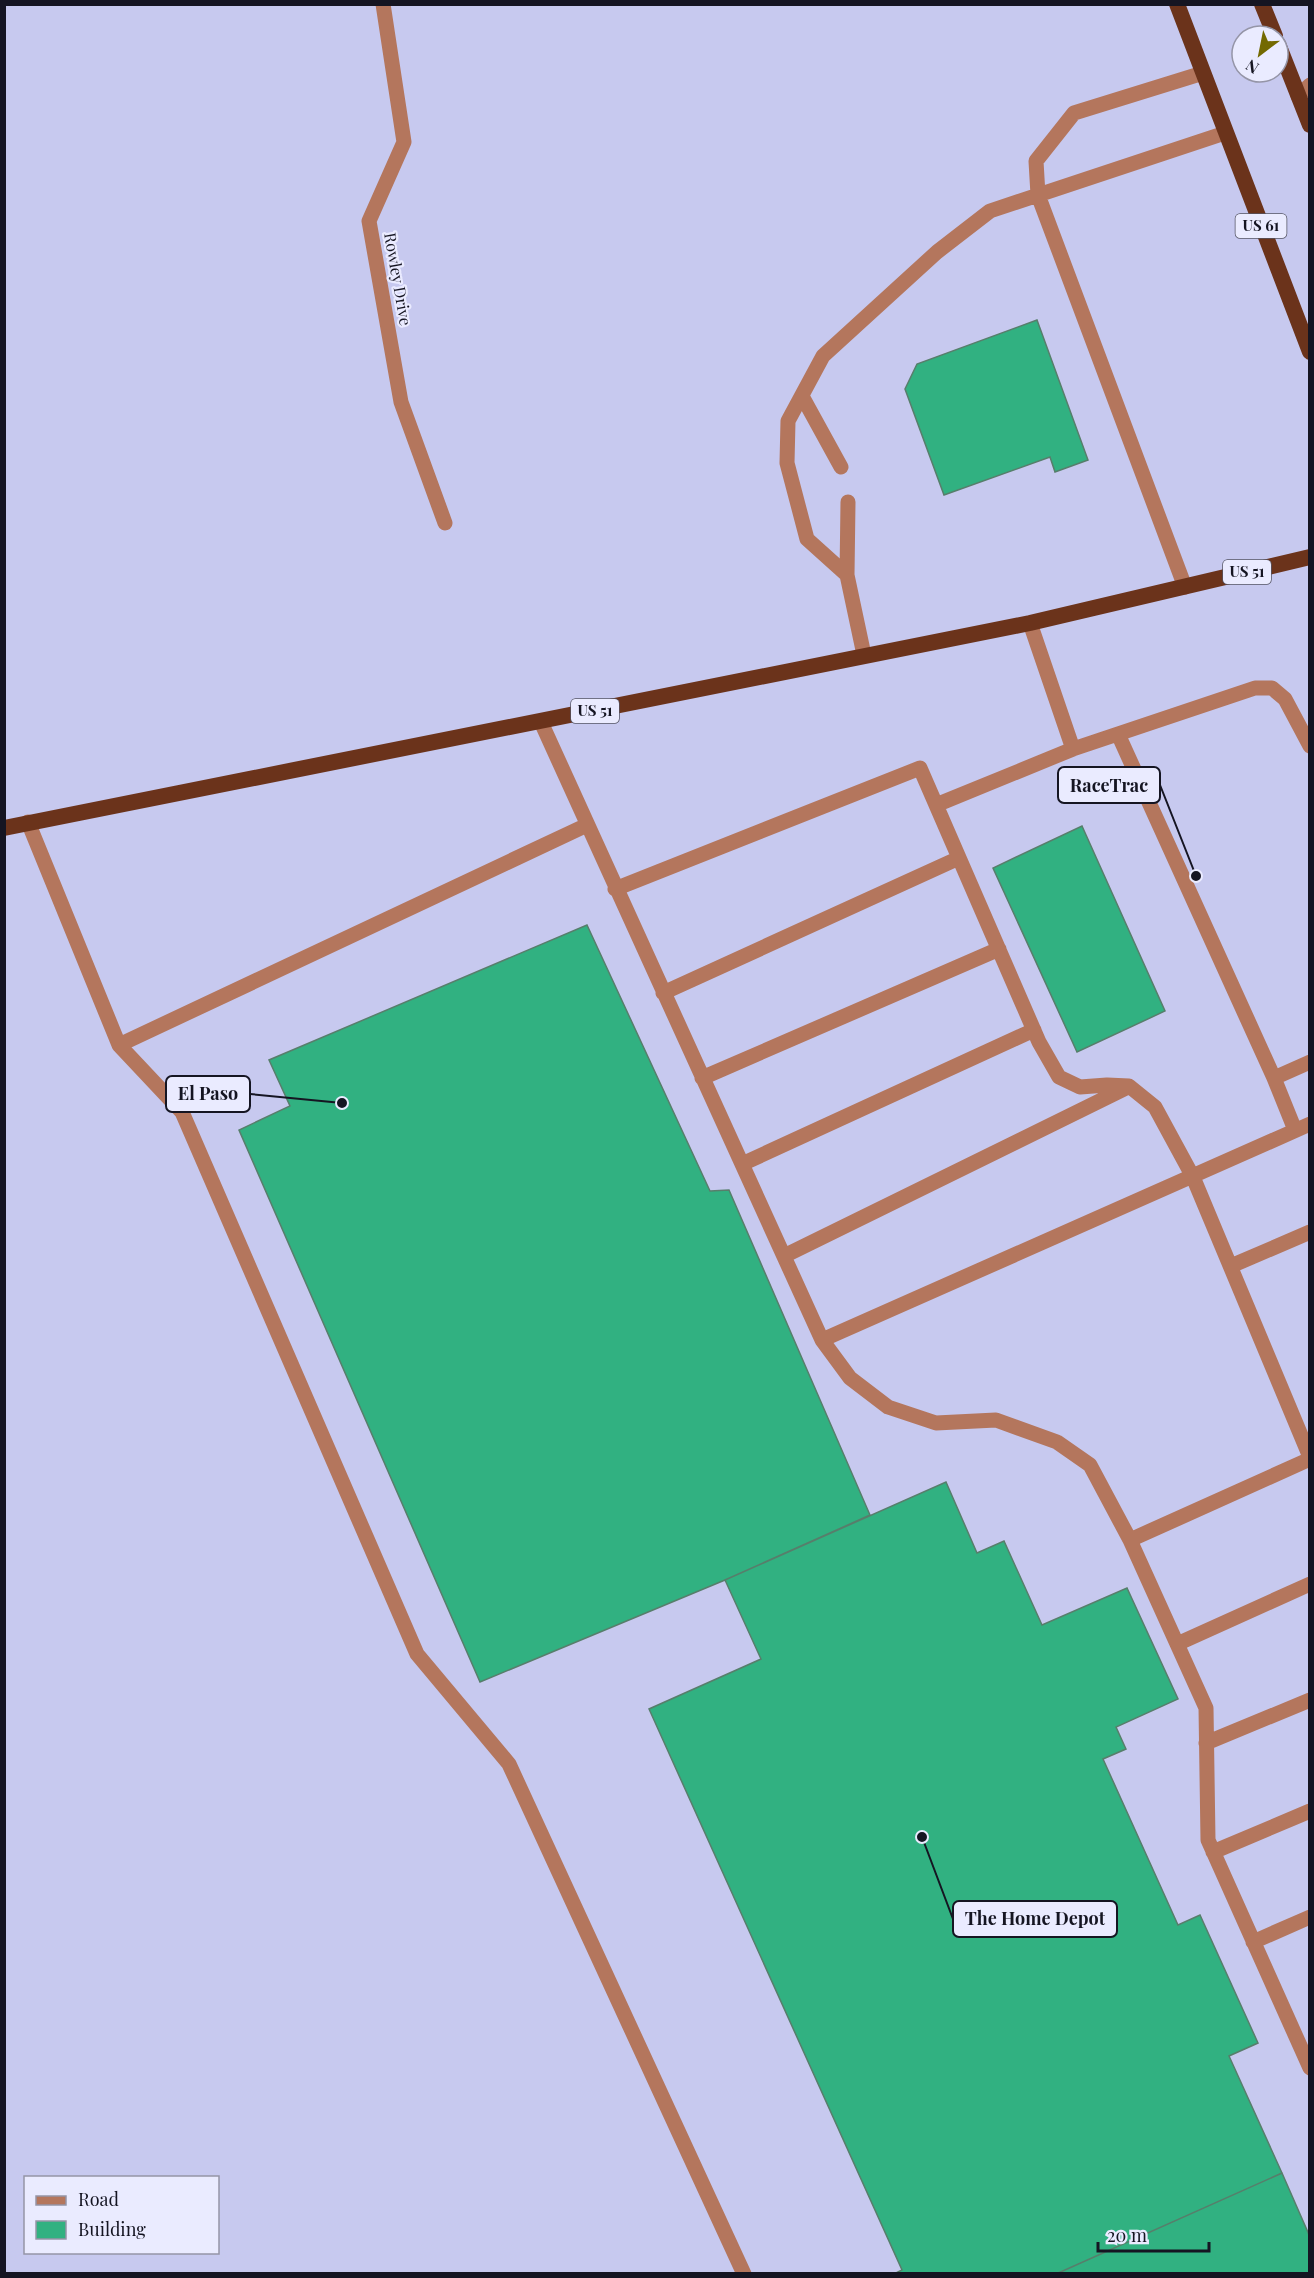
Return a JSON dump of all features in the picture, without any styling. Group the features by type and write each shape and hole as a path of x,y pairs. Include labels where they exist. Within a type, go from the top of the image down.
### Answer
{"highway":[{"name":"US 61","path":"1177,4 1310,352"},
{"path":"1262,4 1270,24"},
{"path":"1272,4 1274,24"},
{"path":"1290,65 1304,90 1310,125"},
{"name":"US 51","path":"4,828 1030,623 1310,557"}],"street":[{"name":"Rowley Drive","path":"383,4 404,142 369,221 400,402 445,523"},
{"path":"1185,587 1038,195 1036,161 1074,114 1203,73"},
{"path":"847,575 807,539 787,463 788,421 823,356 937,252 990,211 1225,134"},
{"path":"802,396 841,467"},
{"path":"848,502 847,575 864,655"},
{"path":"1030,623 1072,749"},
{"path":"936,805 1072,749 1255,688 1272,688 1285,699 1310,746"},
{"path":"541,722 822,1340 850,1378 888,1407 936,1423 996,1420 1057,1442 1090,1465 1130,1540 1206,1708 1208,1840 1253,1942 1305,2047 1310,2068"},
{"path":"822,1340 1302,1127 1274,1078 1118,734"},
{"path":"615,888 920,768 1034,1030 1059,1077 1080,1087 1129,1086 1155,1107 1193,1176 1310,1458 1130,1540"},
{"path":"28,822 119,1045 182,1112 417,1654 509,1764 744,2274"},
{"path":"119,1045 587,825"},
{"path":"663,993 959,858"},
{"path":"702,1078 999,950"},
{"path":"742,1164 1034,1030"},
{"path":"1274,1078 1310,1062"},
{"path":"783,1256 1129,1086"},
{"path":"1231,1266 1310,1232"},
{"path":"1177,1644 1310,1584"},
{"path":"1206,1743 1310,1700"},
{"path":"1213,1852 1310,1811"},
{"path":"1253,1942 1310,1917"}],"building":[{"path":"1037,320 1088,460 1055,472 1050,457 944,495 905,389 917,364"},
{"path":"1082,826 1165,1011 1077,1052 993,868"},
{"path":"587,925 710,1191 729,1190 870,1515 725,1580 480,1682 239,1130 290,1106 269,1060"},
{"path":"946,1482 977,1553 1004,1541 1042,1625 1127,1588 1178,1699 1116,1727 1126,1749 1103,1759 1178,1925 1200,1915 1258,2043 1229,2056 1282,2173 1056,2274 894,2274 902,2270 649,1709 761,1659 725,1580"},
{"path":"1282,2173 1310,2237 1310,2274 1056,2274"}],"place":[{"name":"RaceTrac","path":"1196,876"},
{"name":"El Paso","path":"342,1103"},
{"name":"The Home Depot","path":"922,1837"}]}
